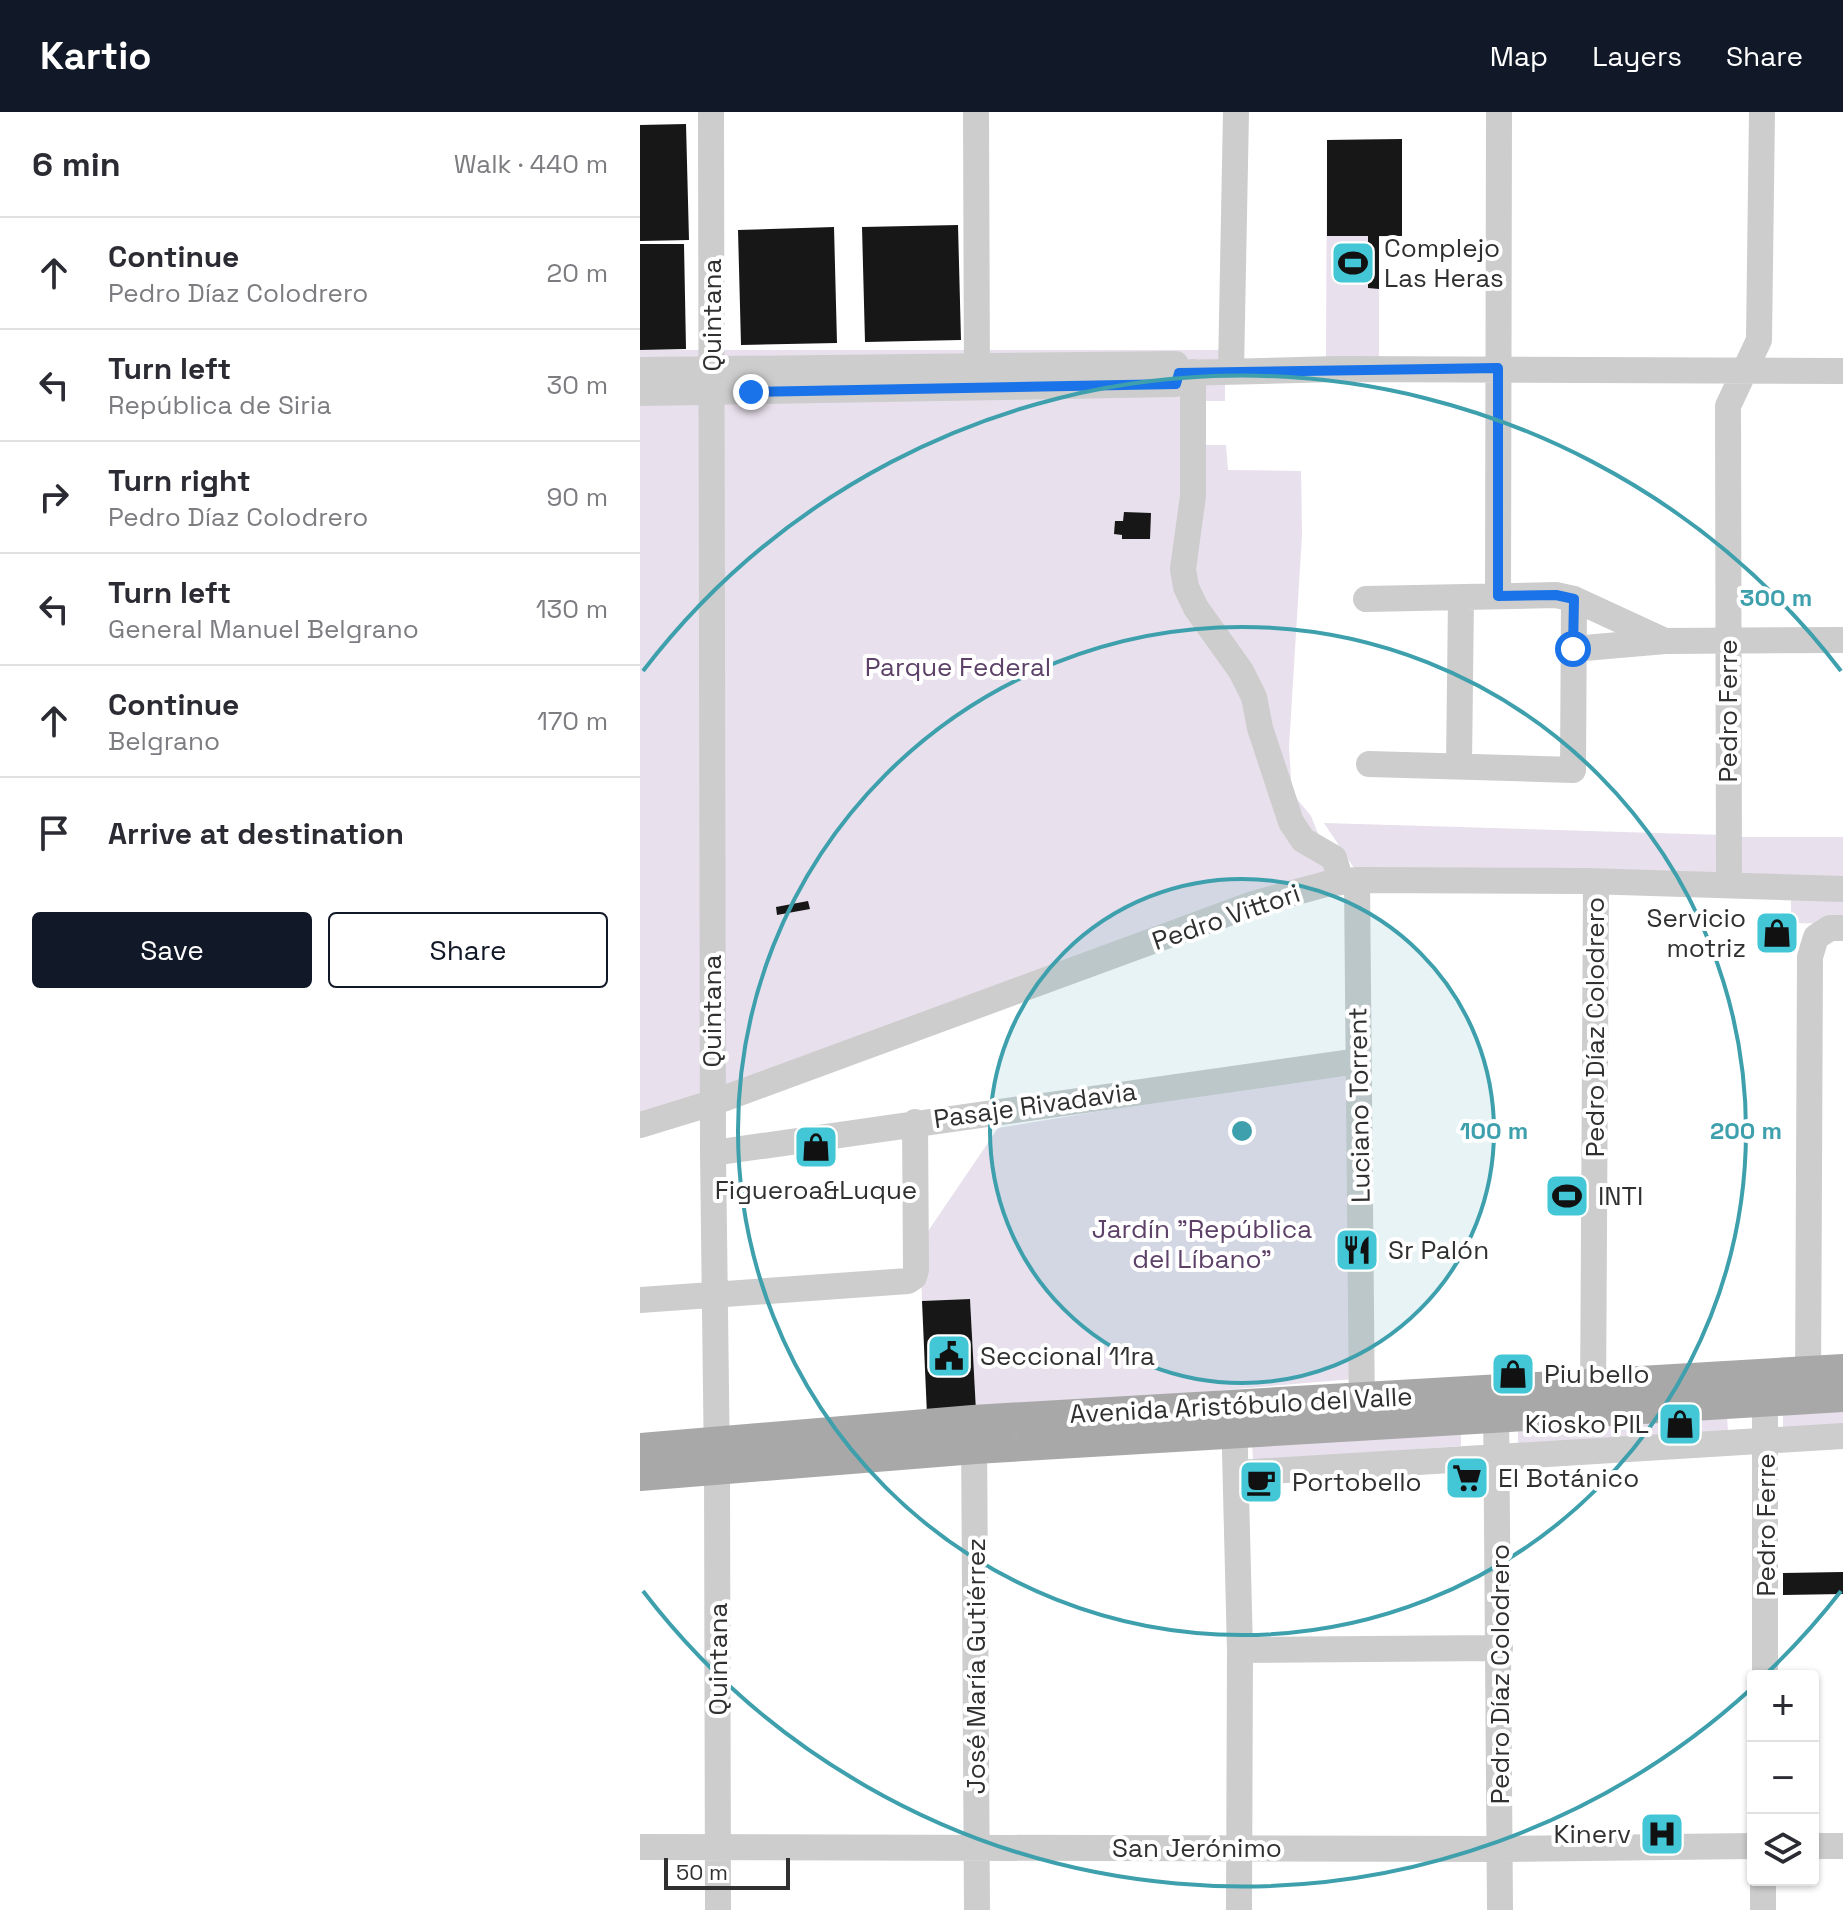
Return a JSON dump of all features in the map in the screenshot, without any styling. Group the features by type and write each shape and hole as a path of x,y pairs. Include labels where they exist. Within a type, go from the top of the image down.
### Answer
{"main road":[{"name":"Avenida Aristóbulo del Valle","path":"640,1475 717,1456 974,1435 1808,1385 1843,1370"},
{"name":"Avenida Aristóbulo del Valle","path":"1808,1385 1843,1396"},
{"name":"Avenida Aristóbulo del Valle","path":"640,1449 717,1456"}],"street":[{"name":"Quintana","path":"711,112 712,1103 718,1910"},
{"path":"976,112 977,377"},
{"path":"1231,371 1236,112"},
{"path":"1498,596 1499,112"},
{"name":"Pedro Ferre","path":"1729,884 1728,406 1759,340 1762,112"},
{"path":"640,393 712,381 977,377 1176,364 1186,373 1498,368 1843,371"},
{"path":"640,370 712,381"},
{"path":"1186,373 1193,496 1183,569 1186,587 1196,608 1241,671 1254,697 1260,728 1291,822 1303,840 1334,858 1349,880"},
{"path":"1366,599 1556,595 1574,599 1665,641"},
{"path":"1459,766 1461,598"},
{"path":"1369,764 1573,770 1574,599"},
{"path":"1573,649 1665,641 1843,640"},
{"name":"Pedro Vittori","path":"640,1125 712,1103 1253,904 1349,880 1729,884 1843,889"},
{"name":"Luciano Torrent","path":"1349,880 1358,1061 1362,1412"},
{"name":"Pedro Díaz Colodrero","path":"1593,1398 1596,882"},
{"path":"1808,1385 1810,957 1816,937 1830,928 1843,928"},
{"name":"Pasaje Rivadavia","path":"713,1153 1358,1061"},
{"path":"640,1300 908,1281 914,1277 916,1270 915,1122"},
{"name":"Pedro Ferre","path":"1765,1388 1765,1670"},
{"name":"Pedro Díaz Colodrero","path":"1497,1404 1500,1910"},
{"path":"1235,1419 1240,1650 1239,1910"},
{"name":"José María Gutiérrez","path":"974,1435 977,1910"},
{"path":"1237,1473 1843,1436"},
{"path":"1240,1650 1500,1648"},
{"name":"San Jerónimo","path":"640,1847 1501,1849 1747,1846"},
{"path":"1819,1846 1843,1846"},
{"path":"1763,1886 1763,1910"}],"green space":[{"name":"Complejo Las Heras","path":"1402,139 1402,236 1379,237 1379,359 1326,358 1327,140"},
{"name":"Parque Federal","path":"640,350 1232,350 1225,383 1225,401 1203,401 1202,445 1226,445 1228,470 1301,471 1302,535 1289,747 1292,793 1311,816 1335,876 640,1116"},
{"path":"1324,823 1722,835 1722,880 1358,874"},
{"path":"1736,837 1843,837 1843,882 1736,880"},
{"path":"1791,896 1843,897 1843,924 1791,923"},
{"name":"Jardín \"República del Líbano\"","path":"1349,1070 1354,1379 976,1411 970,1299 922,1301 920,1243 998,1128"},
{"path":"1843,1407 1843,1427 1783,1430 1783,1410"},
{"path":"1727,1413 1728,1433 1518,1444 1518,1424"},
{"path":"1461,1428 1461,1446 1253,1461 1252,1443"}],"building":[{"path":"686,124 689,240 640,241 640,125"},
{"path":"1402,139 1402,236 1379,236 1379,289 1368,288 1368,236 1327,236 1327,140"},
{"path":"958,225 961,340 865,342 862,227"},
{"path":"834,227 837,343 741,345 738,230"},
{"path":"640,244 684,244 686,349 640,350"},
{"path":"1124,512 1151,513 1150,539 1122,539 1122,535 1114,534 1115,521 1123,521"},
{"path":"808,901 810,909 777,915 776,907"},
{"name":"Seccional 11ra","path":"970,1299 976,1411 927,1415 922,1301"},
{"path":"1843,1572 1843,1594 1783,1595 1783,1573"}],"place":[{"name":"Complejo Las Heras","path":"1353,263"},
{"name":"Servicio motriz","path":"1777,933"},
{"name":"Figueroa&Luque","path":"816,1147"},
{"name":"INTI","path":"1567,1196"},
{"name":"Sr Palón","path":"1357,1250"},
{"name":"Seccional 11ra","path":"949,1356"},
{"name":"Piu bello","path":"1513,1374"},
{"name":"Kiosko PIL","path":"1680,1424"},
{"name":"El Botánico","path":"1467,1478"},
{"name":"Portobello","path":"1261,1482"},
{"name":"Kinerv","path":"1662,1834"}],"route":[{"path":"751,392 1176,384 1179,373 1498,368 1498,596 1556,595 1574,599 1573,649"}]}
